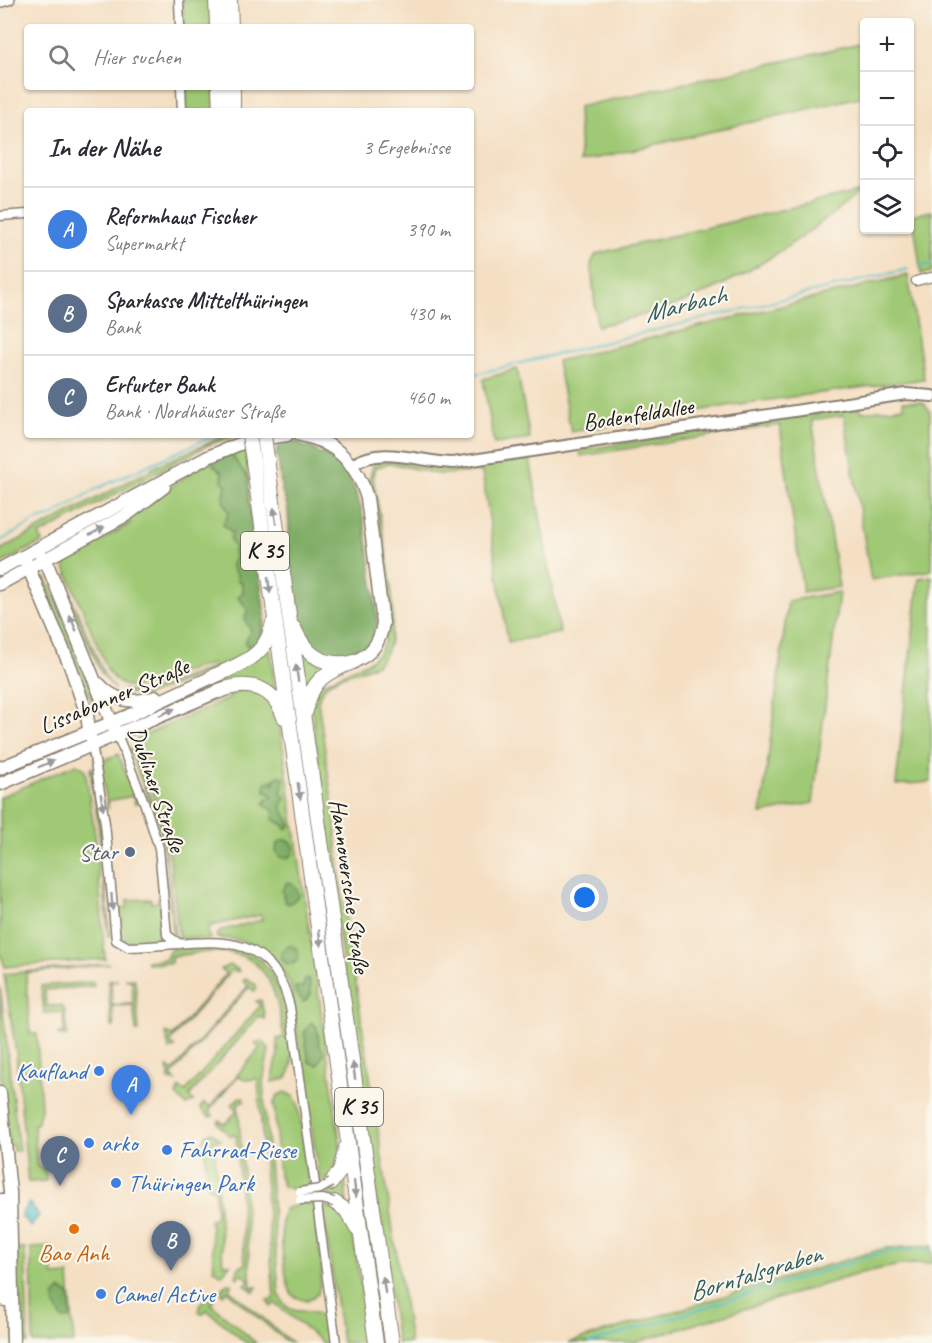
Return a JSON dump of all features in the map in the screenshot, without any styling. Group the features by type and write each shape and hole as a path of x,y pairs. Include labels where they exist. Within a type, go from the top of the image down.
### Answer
{"highway":[{"path":"216,0 217,24"},
{"path":"230,0 231,24"},
{"path":"219,90 220,108"},
{"path":"232,90 233,108"},
{"name":"Hannoversche Straße","path":"268,438 267,459 288,615 392,1343"},
{"name":"Hannoversche Straße","path":"246,439 253,461 376,1343"},
{"path":"288,615 302,645 312,656 329,662 353,662"},
{"path":"212,676 252,659 261,652 268,642 274,618"},
{"path":"305,731 307,701 313,686 323,675 353,662"},
{"path":"219,691 245,684 266,691 279,704 290,733"},
{"path":"331,1183 343,1163 348,1133"},
{"path":"333,1202 348,1213 362,1244"}],"main road":[{"path":"309,438 333,447 352,465 367,498 383,616 376,646 364,657 353,662"},
{"path":"0,569 246,439"},
{"path":"0,584 128,514 184,470"},
{"path":"31,553 45,559"},
{"name":"Dubliner Straße","path":"31,553 26,563 71,668 92,744"},
{"name":"Dubliner Straße","path":"45,559 114,729"},
{"name":"Lissabonner Straße","path":"0,784 92,744 178,691 212,676"},
{"path":"94,678 105,690 128,701 139,702 178,691"},
{"name":"Lissabonner Straße","path":"0,768 89,730 114,729 219,691"},
{"path":"0,1093 8,1343"},
{"path":"0,1200 4,1217 13,1343"}],"street":[{"path":"0,3 10,0"},
{"path":"179,0 180,24"},
{"path":"181,90 182,108"},
{"path":"0,216 24,214"},
{"path":"916,280 932,277"},
{"name":"Bodenfeldallee","path":"352,465 371,455 387,454 426,462 453,463 906,394 932,396"},
{"name":"Dubliner Straße","path":"114,729 144,802 159,848 167,935 171,940 180,944"},
{"name":"Dubliner Straße","path":"92,744 105,823 116,940 128,947 180,944"},
{"path":"180,944 220,942 241,945 261,954 278,973 290,1007 315,1185"},
{"path":"331,1183 300,1196 333,1202"},
{"path":"317,1204 336,1343"}],"green space":[{"path":"183,0 211,0 212,24 184,24"},
{"path":"860,44 860,97 580,162 578,107"},
{"path":"186,90 214,90 215,108 187,108"},
{"path":"860,191 772,257 724,284 664,309 597,326 591,264 596,254"},
{"path":"932,211 932,272 921,274 914,215"},
{"path":"908,275 924,379 739,404 571,432 557,361"},
{"path":"517,369 530,439 494,444 483,379"},
{"path":"903,401 923,402 930,411 932,570 871,580 844,415 812,420 839,587 803,592 780,425 581,456 580,450 860,407 862,412 904,407"},
{"path":"219,438 228,438 208,445 39,535 43,542 0,564 0,550 163,463"},
{"path":"288,441 299,442 305,448 309,445 336,462 354,487 359,503 376,603 377,624 367,646 354,655 330,657 316,650 305,639 297,622 292,591 288,510 281,488 276,455 278,447"},
{"path":"243,448 248,462 249,500 265,617 264,634 257,648 210,672 145,696 122,692 123,690 143,693 215,667 213,664 193,669 142,687 124,685 116,680 108,671 64,565 68,558 131,524 130,522 68,553 160,495 198,467"},
{"path":"231,454 249,479 249,500 265,617 261,637 257,644 250,648 245,643 251,630 245,618 248,610 238,597 243,592 242,583 237,580 238,577 231,566 235,558 233,552 235,548 230,539 232,533 223,524 229,513 223,500 226,485 222,481 222,472 213,465 215,460"},
{"path":"530,459 560,633 508,642 482,472 437,474 389,463 375,468 373,476 390,575 392,630 387,651 376,664 327,684 318,701 335,822 339,871 410,1343 397,1343 329,866 328,830 311,705 319,685 368,662 378,654 385,642 387,604 378,516 369,480 373,465 384,460 391,460 423,467 450,469"},
{"path":"258,460 262,460 387,1343 383,1343"},
{"path":"59,576 63,578 105,676 115,689 101,673"},
{"path":"932,576 931,782 896,785 919,578"},
{"path":"46,578 100,706 94,709 72,650 39,581"},
{"path":"839,592 813,803 761,814 788,601"},
{"path":"269,649 275,691 262,684 130,725 128,721 199,690"},
{"path":"299,650 327,668 305,689"},
{"path":"237,689 266,695 279,720 341,1149 335,1169 328,1178 320,1183 290,984 277,964 261,949 241,941 217,938 217,934 222,930 262,920 261,915 210,926 208,931 210,939 179,938 167,832 135,746 138,738 230,698 229,694 136,734 133,733"},
{"path":"131,748 162,825 167,866 159,825 129,750"},
{"path":"118,754 138,802 135,804 133,796 108,801 108,810 100,762"},
{"path":"76,764 85,769 96,841 105,959 5,967 0,953 0,797"},
{"path":"92,767 100,817 110,936 108,936 102,852 90,770"},
{"path":"279,776 284,778 281,794 286,798 281,806 291,825 286,830 284,825 273,819 274,811 264,804 268,798 272,798 272,795 265,791 266,782 272,781 274,785 274,779"},
{"path":"285,840 291,843 294,849 291,855 285,858 279,855 276,849 279,843"},
{"path":"167,869 175,936 172,932"},
{"path":"287,882 295,886 299,896 289,904 285,902 282,891"},
{"path":"159,890 163,927 160,936 145,943 124,940 119,934 117,909 127,908 127,900 151,899 151,903 158,902"},
{"path":"290,946 296,949 299,955 296,961 290,964 284,961 281,955 284,949"},
{"path":"229,948 248,953 259,959 275,982 288,1018 292,1038 291,1070 285,1079 272,1082 278,1053 277,1039 284,1037 276,998 265,974 256,964 245,957 217,952 171,956 171,963 147,964 147,961 166,959 170,949"},
{"path":"109,964 26,973 30,1034 37,1034 41,1109 37,1124 34,1124 37,1166 45,1168 46,1181 28,1182 16,1053 4,974"},
{"path":"229,965 238,969 239,972 232,970 170,1042 175,1047 169,1050 166,1033 173,1036 226,974 221,969"},
{"path":"246,978 256,985 256,989 254,991 249,987 171,1076 176,1081 169,1080 168,1067 173,1071 248,986 243,981"},
{"path":"125,979 135,979 139,1031 136,1031 133,1005 112,1006 114,1027 111,1027 108,981 118,980 111,982 112,1005 133,1004 132,981"},
{"path":"309,979 311,994 304,1002 296,994 295,987 303,987 305,980"},
{"path":"93,982 94,986 45,990 46,1006 61,1006 65,1010 67,1036 58,1036 58,1033 64,1033 63,1012 44,1013 41,986"},
{"path":"0,986 19,1151 13,1151 13,1145 9,1145 0,1073"},
{"path":"261,1000 265,1019 259,1016 189,1096 194,1101 186,1105 176,1095 180,1088 185,1092 260,1006 256,1001"},
{"path":"311,1022 317,1027 319,1044 324,1053 318,1065 309,1062 304,1033"},
{"path":"262,1041 269,1049 263,1082 279,1294 283,1302 293,1310 311,1312 323,1317 328,1343 323,1343 275,1303 271,1307 267,1300 274,1299 258,1079 244,1080 238,1076 209,1111 213,1116 209,1117 200,1108 204,1103 210,1107 260,1048 255,1044"},
{"path":"285,1092 294,1097 298,1104 310,1186 291,1189 283,1186 279,1176 274,1102 278,1095"},
{"path":"243,1097 244,1102 238,1103 251,1287 257,1287 254,1292 245,1285 249,1280 242,1273 237,1278 236,1276 239,1266 245,1265 236,1135 229,1136 218,1123 219,1120 225,1124 238,1110 232,1105 238,1098"},
{"path":"212,1132 221,1140 214,1141 223,1264 230,1264 222,1275 214,1269 210,1220 216,1216 215,1190 208,1186 204,1140 206,1135"},
{"path":"342,1178 345,1179 347,1205 327,1195 327,1192"},
{"path":"301,1203 313,1204 322,1269 318,1294 306,1301 293,1296 290,1289 284,1266 282,1239 285,1209"},
{"path":"322,1205 339,1210 350,1228 355,1247 369,1343 342,1343"},
{"path":"932,1246 932,1263 900,1265 861,1273 634,1343 568,1343 885,1248"},
{"path":"51,1247 53,1276 69,1275 74,1343 33,1343 31,1248"},
{"path":"16,1249 25,1249 28,1343 15,1343"},
{"path":"227,1283 232,1284 229,1289 292,1343 288,1343 227,1291 223,1295 221,1291"},
{"path":"61,1290 70,1295 72,1318 62,1319 54,1303 55,1295"},
{"path":"206,1297 214,1300 211,1304 256,1343 246,1343 207,1310 202,1314 199,1306"}],"water":[{"path":"29,1203 39,1215 31,1227 22,1217"}],"waterway":[{"name":"Marbach","path":"920,266 932,264"},
{"name":"Marbach","path":"474,374 908,269"},
{"name":"Marbach","path":"0,541 35,521 52,516 96,489 208,438"},
{"name":"Borntalsgraben","path":"590,1343 888,1251 932,1249"}],"place":[{"name":"Star","path":"130,852"},
{"name":"Kaufland","path":"99,1071"},
{"name":"Reformhaus Fischer","path":"131,1115"},
{"name":"arko","path":"89,1143"},
{"name":"Fahrrad-Riese","path":"167,1150"},
{"name":"Thüringen Park","path":"116,1183"},
{"name":"Erfurter Bank","path":"60,1186"},
{"name":"Bao Anh","path":"74,1229"},
{"name":"Sparkasse Mittelthüringen","path":"171,1271"},
{"name":"Camel Active","path":"101,1294"}]}
